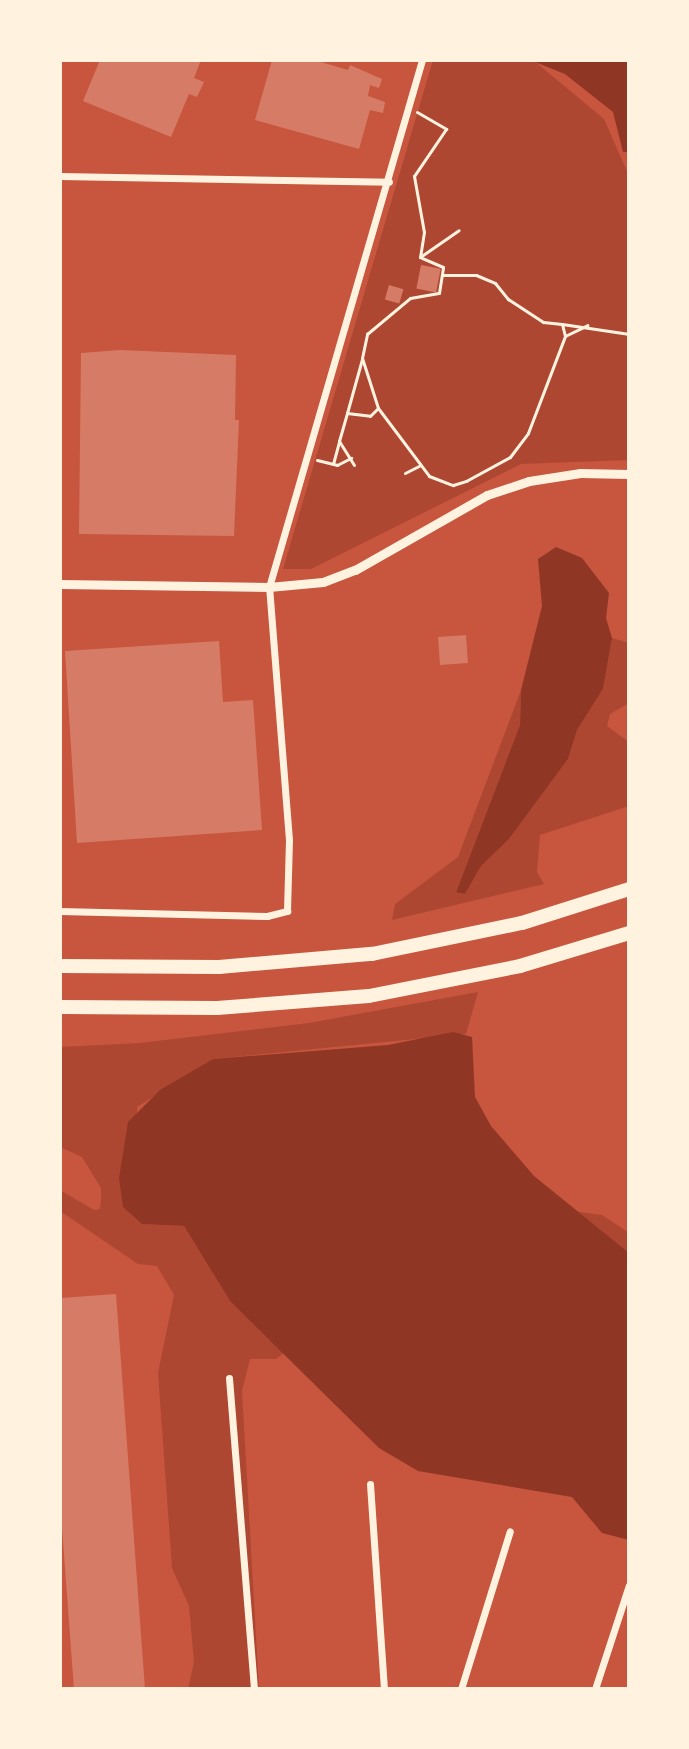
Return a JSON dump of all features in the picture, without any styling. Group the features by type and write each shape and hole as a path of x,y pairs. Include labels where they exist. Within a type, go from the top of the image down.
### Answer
{"highway":[{"path":"60,966 219,967 372,954 522,923 629,889"},
{"path":"60,1007 229,1008 369,996 520,966 629,933"}],"street":[{"path":"60,911 267,916 287,911 289,840 269,587 422,60"},
{"path":"60,176 389,182"},
{"path":"60,584 269,587 323,582 355,570 487,495 529,481 580,473 629,474"},
{"path":"229,1378 254,1689"},
{"path":"370,1484 384,1689"},
{"path":"461,1689 510,1531"},
{"path":"595,1689 629,1585"}],"path":[{"path":"409,109 446,129 414,176 424,232 420,257"},
{"path":"420,257 459,230"},
{"path":"333,464 374,326 410,298 437,296 443,275 438,261 420,257"},
{"path":"443,275 485,279 543,322 588,325 629,334"},
{"path":"362,358 378,408 419,466 429,476 453,485 510,457 542,404 565,336 562,324"},
{"path":"565,336 588,325"},
{"path":"347,413 370,416 378,408"},
{"path":"339,441 354,465"},
{"path":"307,457 333,464 351,458"},
{"path":"405,473 419,466"}],"shaded area":[{"path":"433,60 533,60 604,119 629,176 629,460 521,464 311,569 283,569"},
{"path":"530,60 629,60 629,152 623,152 613,112 565,74"},
{"path":"556,547 582,558 609,593 606,618 612,638 603,689 577,730 568,759 509,839 481,866 465,894 456,892 520,725 521,690 542,606 538,559"},
{"path":"612,638 629,643 629,703 610,714 607,726 629,742 629,806 540,835 537,872 544,884 392,920 395,904 458,857 521,690 520,725 456,891 465,894 481,866 509,839 568,759 577,730 603,689"},
{"path":"478,992 466,1034 213,1059 137,1107 142,1224 184,1226 230,1301 285,1352 276,1359 250,1359 242,1391 259,1689 188,1689 194,1662 189,1606 172,1568 158,1373 174,1295 157,1266 138,1264 60,1211 60,1190 94,1210 100,1209 101,1188 82,1157 60,1147 60,1047 140,1043 309,1023"},
{"path":"453,1032 472,1037 475,1097 491,1126 534,1176 629,1253 629,1540 602,1533 572,1497 418,1471 379,1448 230,1301 184,1226 142,1224 123,1207 119,1178 128,1122 160,1090 213,1059 388,1045"},
{"path":"573,1211 602,1215 629,1233 629,1253"}],"building":[{"path":"100,60 201,60 194,78 204,82 197,97 189,94 171,137 83,101"},
{"path":"272,60 314,60 348,70 350,65 382,79 379,88 370,85 368,96 385,102 383,113 370,110 359,149 255,120"},
{"path":"421,265 441,269 436,292 416,289"},
{"path":"389,285 403,289 399,304 385,299"},
{"path":"120,350 236,355 235,420 239,420 234,536 79,534 81,353"},
{"path":"466,635 468,663 440,665 438,637"},
{"path":"219,641 223,702 253,700 262,830 77,843 65,651"},
{"path":"116,1294 145,1689 74,1689 60,1501 60,1298"}]}
